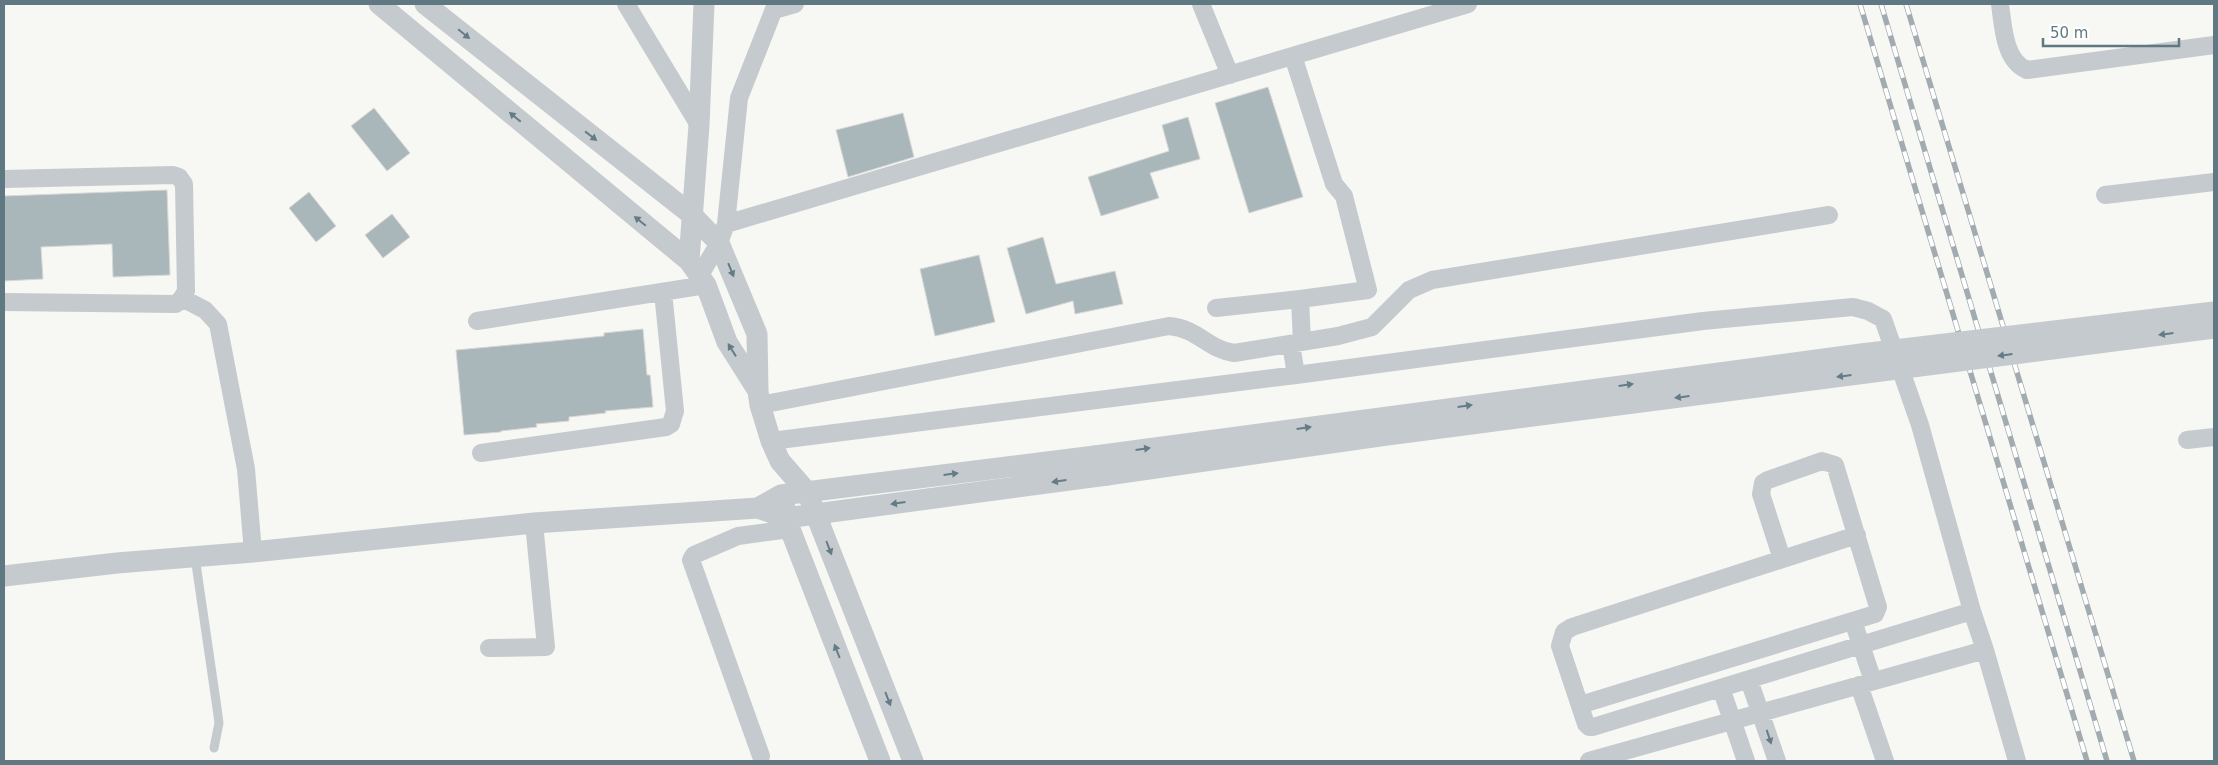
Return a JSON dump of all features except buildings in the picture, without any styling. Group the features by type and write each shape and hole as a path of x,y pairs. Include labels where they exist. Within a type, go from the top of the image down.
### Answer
{"street":[{"path":"379,4 698,274"},
{"path":"425,4 692,215 723,233 757,334 759,398 771,441 780,461 807,492 912,761"},
{"path":"626,4 699,124"},
{"path":"704,4 699,124 692,215 698,274 727,342 759,398"},
{"path":"477,321 663,292 698,274 723,233 739,98 775,7 794,4"},
{"path":"1201,4 1230,75"},
{"path":"723,233 1230,75 1468,4"},
{"path":"2000,4 2012,58 2018,66 2027,70 2214,45"},
{"path":"1216,308 1368,290 1344,196 1334,184 1293,56"},
{"path":"4,179 173,175 179,177 184,184 186,291 176,304 4,302"},
{"path":"2105,195 2214,182"},
{"path":"759,398 1169,326 1195,332 1218,349 1234,353 1297,343 1347,334 1372,327 1409,290 1432,280 1829,215"},
{"path":"481,453 666,427 671,424 675,411 663,292"},
{"path":"182,298 205,310 218,324 246,469 252,542"},
{"path":"1296,375 1300,299"},
{"path":"771,441 1296,375 1703,321 1853,307 1868,311 1883,320 1917,416 2017,761"},
{"path":"4,576 194,556 252,542 758,508 782,494 1094,456 1861,354 2214,312"},
{"path":"761,756 691,560 694,555 738,536 764,532 816,514 1387,435 2214,328"},
{"path":"2187,440 2214,437"},
{"path":"1580,705 1875,614 1878,607 1834,465 1822,460 1763,483 1761,494 1782,559"},
{"path":"780,461 782,494 788,524 880,761"},
{"path":"758,508 788,524"},
{"path":"489,648 546,647 534,523"},
{"path":"1857,535 1572,627 1564,632 1560,646 1586,724 1593,727 1972,611"},
{"path":"1853,622 1861,645 1866,683 1885,761"},
{"path":"1589,761 1636,755 1733,721 1985,650"},
{"path":"1749,680 1776,761"},
{"path":"1721,688 1746,761"}],"lane":[{"path":"194,556 218,708 219,723 214,748"}],"railway":[{"path":"1860,4 2087,761"},
{"path":"1881,4 2107,761"},
{"path":"1906,4 2134,761"}]}
